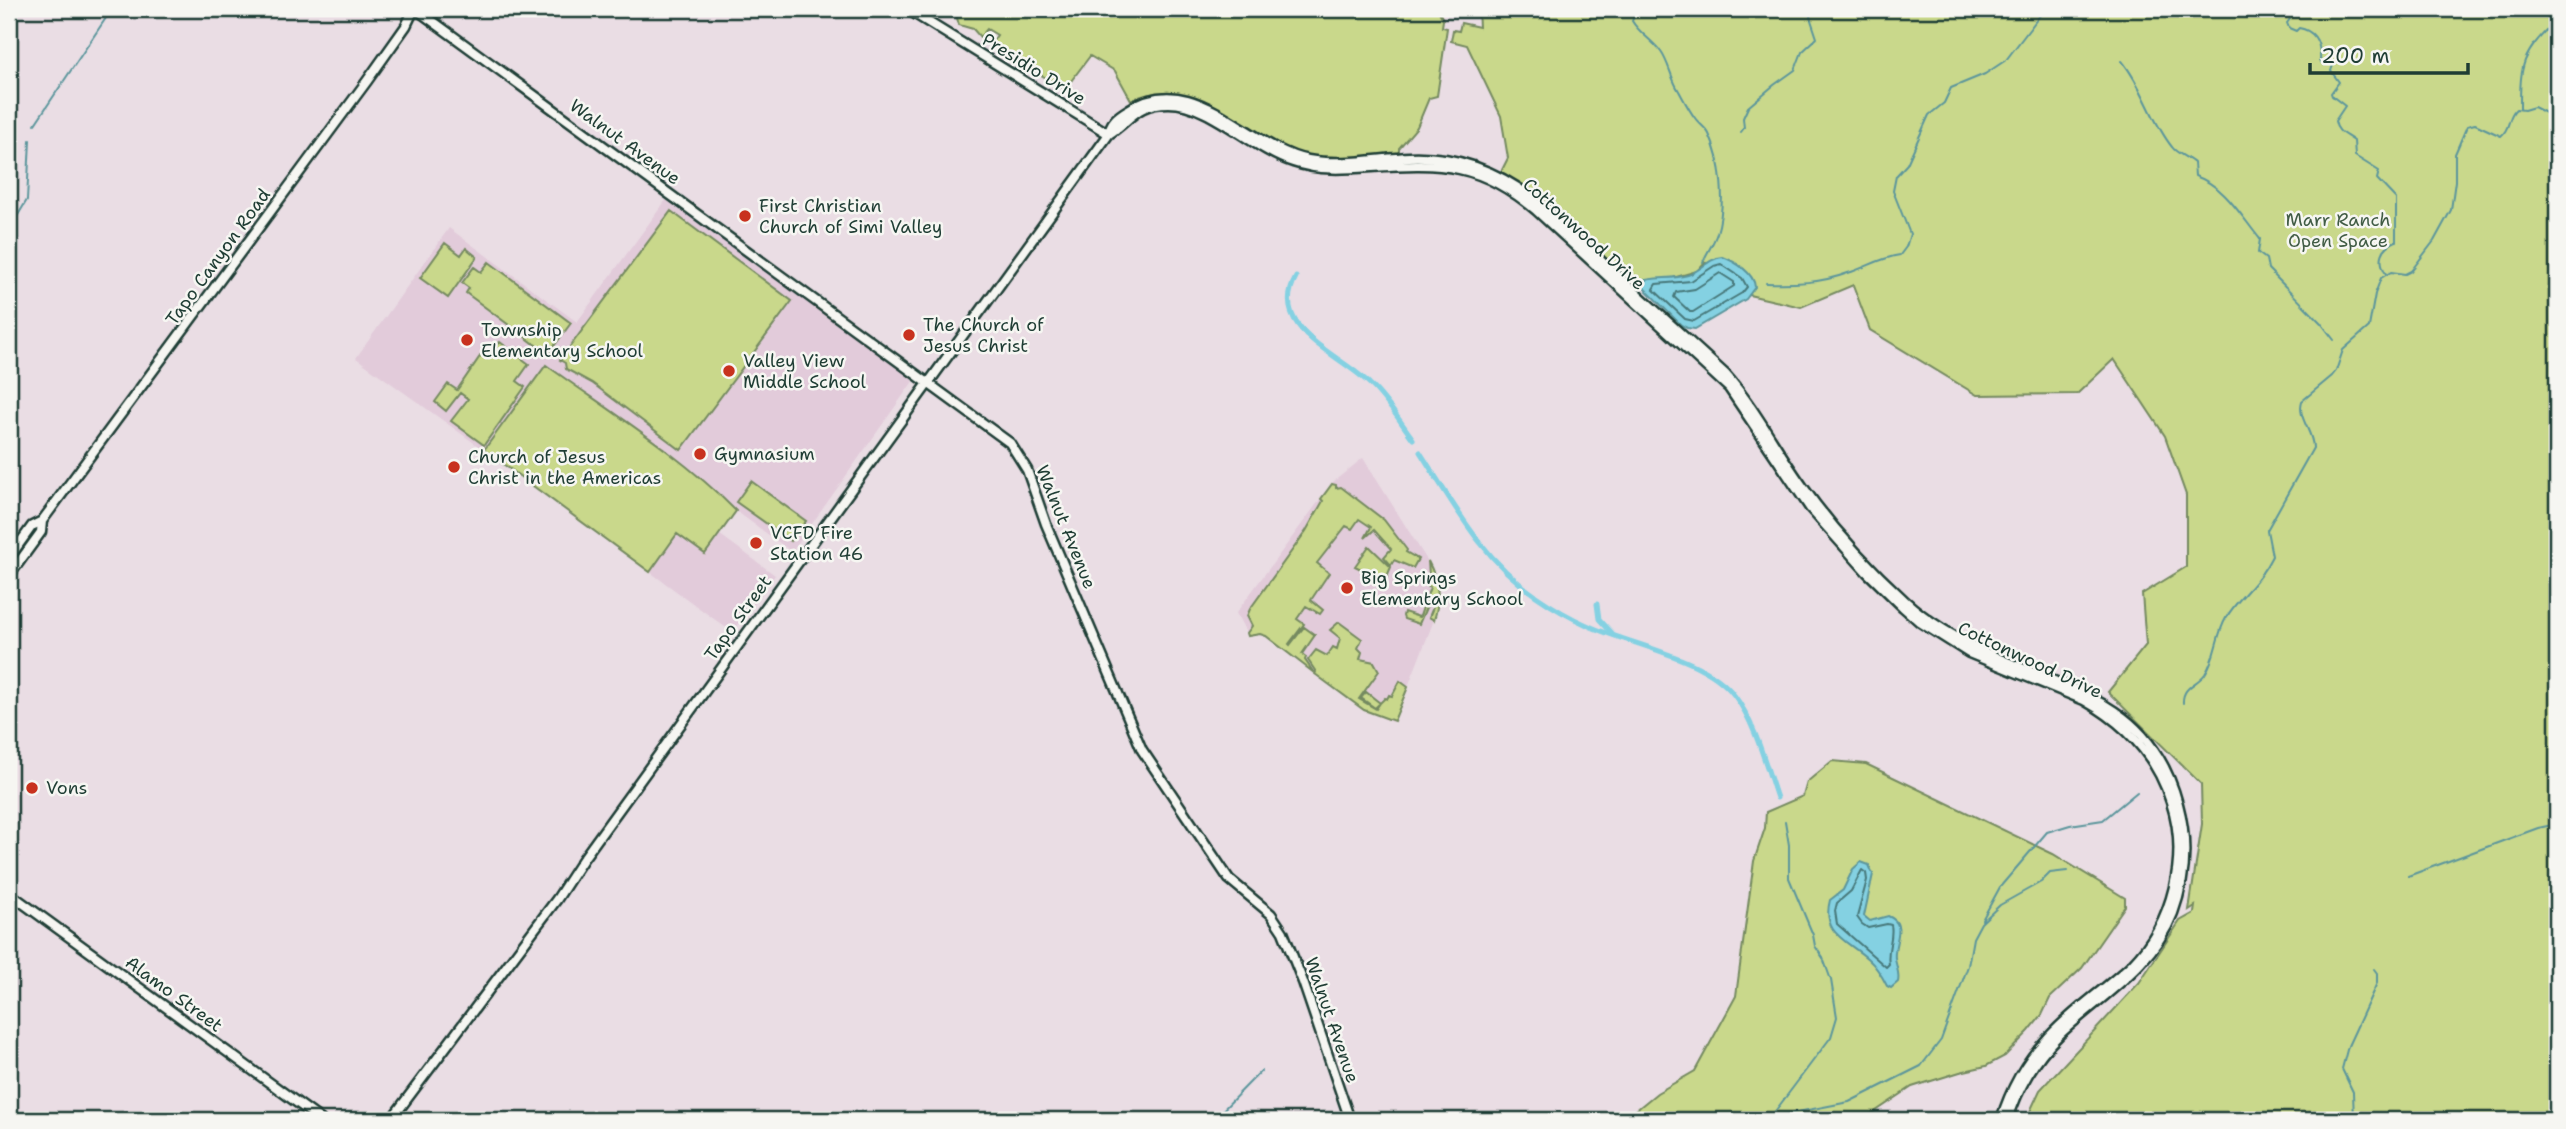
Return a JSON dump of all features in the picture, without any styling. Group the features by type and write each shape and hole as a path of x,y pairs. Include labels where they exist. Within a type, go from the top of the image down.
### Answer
{"street":[{"name":"Walnut Avenue","path":"415,9 1010,443 1021,457 1142,750 1229,879 1270,914 1283,932 1350,1120"},
{"name":"Tapo Canyon Road","path":"9,558 32,526 42,521 368,81 415,9"},
{"name":"Presidio Drive","path":"907,9 1109,134"},
{"name":"Cottonwood Drive","path":"1109,134 1113,122 1133,106 1153,99 1178,97 1197,102 1267,144 1306,160 1345,163 1411,157 1439,158 1467,164 1505,179 1533,199 1725,374 1745,398 1818,507 1883,580 1913,609 1977,649 2097,699 2139,733 2157,755 2170,780 2182,820 2185,859 2176,904 2165,931 2140,965 2045,1049 2020,1089 2008,1120"},
{"name":"Cottonwood Drive","path":"1109,134 1130,115 1142,109 1159,104 1177,104 1197,109 1275,156 1309,167 1339,169 1440,164 1479,174 1506,187 1713,372 1743,407 1810,508 1867,572 1920,622 1969,653 2084,700 2122,726 2141,746 2161,777 2178,830 2178,866 2166,913 2155,934 2133,963 2058,1027 2036,1051 2012,1090 2001,1120"},
{"name":"Tapo Street","path":"391,1120 557,899 583,859 1109,134"},
{"name":"Tapo Canyon Road","path":"9,576 41,533 42,521"},
{"name":"Alamo Street","path":"9,892 321,1120"}],"shaded area":[{"name":"Valley View Middle School","path":"666,200 914,380 792,552 736,511 718,493 657,445 546,366 484,450 356,358 449,228 577,322"},
{"name":"Big Springs Elementary School","path":"1363,458 1430,565 1438,591 1434,620 1392,722 1364,710 1266,636 1248,636 1236,613 1333,482"},
{"path":"677,534 705,554 719,534 775,575 735,628 725,627 650,572"}],"green space":[{"path":"953,9 1438,9 1443,20 1442,27 1447,28 1437,96 1429,98 1417,127 1399,148 1399,154 1335,159 1298,153 1276,144 1218,109 1178,93 1156,93 1131,100 1115,71 1090,56 1065,89 990,45 997,35 987,29 980,37 973,29 959,25"},
{"name":"Marr Ranch Open Space","path":"1478,9 2557,9 2557,1120 2026,1120 2040,1090 2139,983 2180,921 2194,913 2195,906 2189,910 2202,824 2201,784 2108,692 2146,645 2142,594 2186,567 2186,495 2165,436 2114,359 2077,394 1977,395 1870,330 1853,285 1801,307 1736,292 1705,262 1697,271 1638,288 1536,195 1501,172 1508,158 1501,116 1467,45 1451,41 1453,30 1459,31 1461,23 1479,27"},
{"path":"671,211 792,301 681,450 592,383 566,369 565,363 560,360"},
{"path":"445,243 461,255 466,248 477,257 448,298 420,278"},
{"path":"489,262 571,323 548,354 466,293 469,288 462,283 474,267 481,272"},
{"path":"500,342 529,364 517,381 525,387 484,445 451,421 468,399 460,393 446,411 435,402 448,384 457,390 481,355 487,359"},
{"path":"546,365 669,452 736,511 705,554 677,534 650,572 484,450"},
{"path":"751,481 806,521 791,541 736,502"},
{"path":"1332,484 1336,485 1336,488 1341,487 1384,520 1406,552 1418,559 1413,568 1394,560 1391,565 1384,557 1391,549 1374,530 1365,538 1371,527 1359,519 1352,529 1346,526 1317,563 1329,573 1311,600 1323,610 1320,614 1306,606 1297,619 1304,624 1289,644 1304,627 1315,635 1302,654 1314,673 1266,636 1248,636 1252,626 1247,616 1306,531 1323,501 1321,499"},
{"path":"1369,546 1391,567 1385,581 1355,566"},
{"path":"1428,561 1436,582 1437,604 1434,620 1429,617 1434,605 1428,603 1419,624 1404,619 1403,616 1404,612 1420,616 1430,587 1426,585 1429,575"},
{"path":"1339,622 1362,639 1358,648 1362,652 1360,659 1374,662 1379,671 1359,699 1376,709 1385,698 1392,696 1400,681 1408,687 1394,721 1364,710 1315,674 1308,660 1316,650 1327,656 1333,647 1337,649 1340,638 1330,630"},
{"path":"1366,692 1380,703 1375,708 1361,698"},
{"path":"1832,761 1866,764 2053,854 2125,898 2125,906 2082,968 2050,998 2042,1015 2005,1056 1986,1066 1912,1087 1864,1119 1624,1120 1657,1093 1695,1071 1736,996 1754,861 1765,828 1766,812 1803,796 1807,782"}],"water":[{"path":"1723,257 1748,273 1755,287 1746,299 1695,329 1681,325 1638,282 1688,275"},
{"path":"1861,862 1869,865 1873,874 1864,916 1870,921 1888,916 1897,924 1895,958 1898,982 1891,988 1871,962 1838,935 1829,921 1830,900 1843,890 1853,869"}],"waterway":[{"path":"35,124 112,9"},
{"path":"1635,9 1632,21 1664,56 1676,86 1709,134 1717,157 1722,196 1720,222 1716,237 1703,262"},
{"path":"1741,132 1748,107 1795,70 1802,52 1817,38 1810,17 1813,9"},
{"path":"2282,9 2290,19 2287,23 2289,28 2310,32 2318,44 2320,61 2324,65 2332,63 2331,71 2339,82 2331,93 2345,106 2335,121 2336,125 2354,141 2355,156 2379,171 2377,179 2396,199 2396,241 2382,254 2386,274"},
{"path":"2520,108 2522,70 2535,43 2554,23 2552,9"},
{"path":"1766,283 1828,279 1900,255 1910,234 1893,191 1896,176 1907,164 1929,115 1944,103 1951,88 1985,74 2006,60 2041,14"},
{"path":"2122,61 2172,147 2194,163 2195,176 2215,187 2232,203 2260,239 2258,253 2266,259 2268,269 2334,340"},
{"path":"2183,703 2187,689 2202,678 2209,668 2226,618 2272,556 2267,530 2313,448 2303,419 2302,401 2332,376 2343,350 2369,327 2381,278 2391,272 2405,274 2411,271 2434,241 2451,210 2455,154 2467,126 2475,124 2501,136 2516,109 2534,107 2548,114 2557,114"},
{"path":"9,230 27,200 30,140"},
{"path":"1296,277 1290,295 1291,311 1298,326 1370,384 1413,439"},
{"path":"1420,452 1485,549 1517,582 1580,622 1686,661 1721,682 1734,695 1748,718 1777,798"},
{"path":"1597,604 1599,619 1612,633"},
{"path":"1982,920 2000,887 2047,832 2103,820 2137,792"},
{"path":"1773,1114 1831,1037 1837,1017 1831,980 1789,878 1789,845 1785,821"},
{"path":"2408,876 2538,828 2557,824"},
{"path":"1768,1120 1849,1102 1921,1066 1941,1040 1968,966 1973,938 1981,923 2000,905 2041,882 2050,873 2067,871"},
{"path":"2354,1120 2353,1092 2342,1069 2348,1046 2377,983 2374,969"},
{"path":"1213,1120 1261,1071"}],"place":[{"name":"First Christian Church of Simi Valley","path":"745,216"},
{"name":"The Church of Jesus Christ","path":"909,335"},
{"name":"Township Elementary School","path":"467,340"},
{"name":"Valley View Middle School","path":"729,371"},
{"name":"Gymnasium","path":"700,454"},
{"name":"Church of Jesus Christ in the Americas","path":"454,467"},
{"name":"VCFD Fire Station 46","path":"756,543"},
{"name":"Big Springs Elementary School","path":"1347,588"},
{"name":"Vons","path":"32,788"}]}
